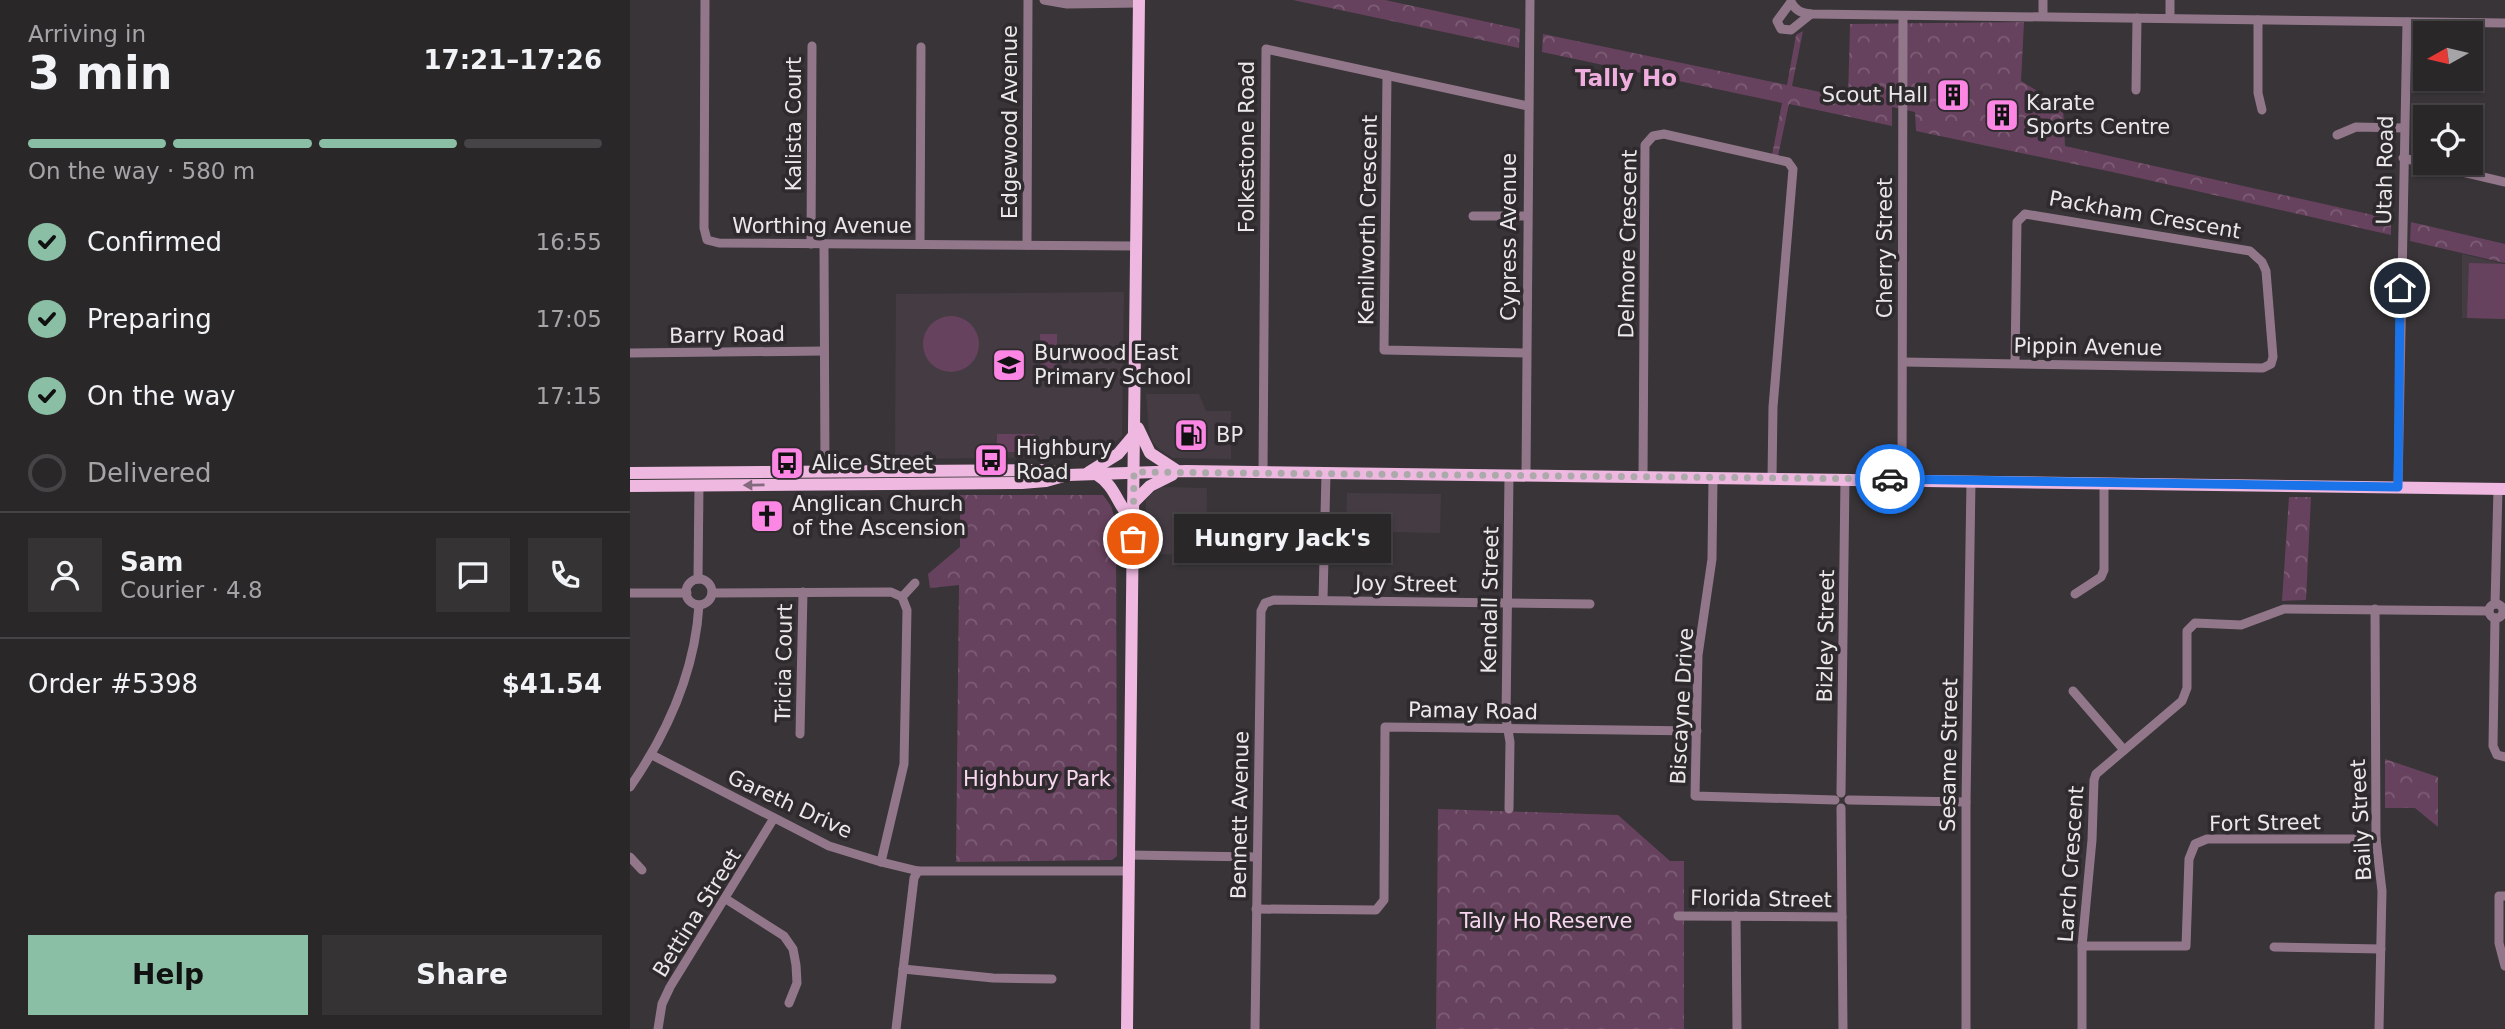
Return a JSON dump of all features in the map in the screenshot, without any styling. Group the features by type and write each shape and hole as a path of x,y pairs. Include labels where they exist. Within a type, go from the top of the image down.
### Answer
{"main road":[{"path":"1127,1029 1139,2"},
{"path":"1135,428 1150,453 1167,467 1182,471"},
{"path":"1090,474 1118,454 1135,428"},
{"path":"1134,502 1158,480 1182,471"},
{"path":"630,486 699,479 826,478 1022,483 1046,481 1068,474 1182,471 2501,489"},
{"path":"630,473 699,479"},
{"path":"1090,474 1108,481 1124,512 1133,522"}],"street":[{"name":"Worthing Avenue","path":"705,0 704,228 707,240 719,243 1136,246"},
{"name":"Edgewood Avenue","path":"1027,245 1028,0"},
{"path":"1044,0 1067,4 1139,2"},
{"name":"Cypress Avenue","path":"1526,475 1530,0"},
{"path":"2043,0 2043,16"},
{"path":"2170,0 2170,18"},
{"path":"1791,1 1777,21 1781,29 1791,30 1811,15"},
{"path":"1791,1 1794,9 1811,15 2505,23"},
{"name":"Cherry Street","path":"1902,479 1903,16"},
{"path":"2136,90 2137,18"},
{"path":"2258,20 2258,93 2262,110"},
{"name":"Utah Road","path":"2398,487 2407,22"},
{"name":"Kalista Court","path":"811,244 812,46"},
{"path":"920,244 921,47"},
{"name":"Folkestone Road","path":"1263,472 1266,49 1528,106"},
{"name":"Kenilworth Crescent","path":"1387,75 1384,350 1526,353"},
{"path":"2337,135 2356,127 2403,128"},
{"name":"Delmore Crescent","path":"1643,477 1644,145 1653,136 1664,134 1788,162 1793,169 1773,407 1772,478"},
{"path":"2403,158 2505,182"},
{"name":"Packham Crescent","path":"2015,364 2017,222 2025,214 2250,251 2262,262 2266,271 2273,357 2271,364"},
{"path":"1473,216 1527,216"},
{"path":"824,244 826,478"},
{"name":"Barry Road","path":"630,353 824,351"},
{"name":"Pippin Avenue","path":"1903,362 2255,368 2271,364"},
{"path":"1323,600 1326,473"},
{"name":"Kendall Street","path":"1508,809 1509,476"},
{"name":"Biscayne Drive","path":"1713,478 1712,559 1698,654 1695,796 1842,800"},
{"path":"698,579 699,479"},
{"name":"Bizley Street","path":"1843,1029 1845,479"},
{"name":"Sesame Street","path":"1966,1029 1971,481"},
{"path":"2075,594 2101,577 2104,570 2104,482"},
{"path":"2501,489 2493,746 2497,755 2505,757"},
{"path":"698,579 705,581 712,593 705,604 699,605 688,599 687,593 688,586 698,579"},
{"path":"902,597 915,583"},
{"name":"Tricia Court","path":"800,734 803,592"},
{"path":"712,593 891,592 902,597 907,610 904,764 881,862"},
{"path":"630,593 687,593"},
{"name":"Joy Street","path":"1265,603 1274,600 1323,600 1590,604"},
{"name":"Bennett Avenue","path":"1255,1029 1261,611 1265,603"},
{"path":"630,787 652,755 673,715 689,666 699,605"},
{"name":"Larch Crescent","path":"2082,1029 2082,946 2092,840 2094,780 2096,774 2182,701 2187,688 2187,631 2196,623 2241,625 2284,609 2497,611"},
{"name":"Baily Street","path":"2375,609 2376,839 2382,891 2379,1029"},
{"path":"2073,691 2124,750"},
{"name":"Pamay Road","path":"1256,909 1376,910 1384,900 1385,727 1697,731"},
{"name":"Gareth Drive","path":"652,755 829,846 918,871 1129,871"},
{"path":"1842,800 1966,802"},
{"name":"Bettina Street","path":"657,1029 662,1004 670,987 774,818"},
{"name":"Fort Street","path":"2082,946 2186,946 2189,859 2195,844 2207,839 2376,839"},
{"path":"1129,855 1256,857"},
{"path":"630,857 642,870"},
{"path":"896,1029 914,878 918,871"},
{"path":"2502,896 2499,943 2505,966"},
{"path":"726,899 784,936 793,949 797,983 789,1003"},
{"name":"Florida Street","path":"1678,916 1842,917"},
{"path":"1736,916 1737,1029"},
{"path":"2274,947 2381,949"},
{"path":"903,969 993,978 1052,979"}],"shaded area":[{"path":"2462,254 2505,264 2505,319 2462,318"},
{"name":"Burwood East Primary School","path":"1124,292 1122,436 1098,457 895,459 896,294"},
{"name":"BP","path":"1146,394 1199,394 1206,411 1231,411 1231,459 1173,458 1160,450 1152,441 1149,429"},
{"path":"1161,487 1207,488 1206,555 1145,554 1146,500"},
{"path":"1347,493 1441,494 1440,533 1346,531"}],"green space":[{"path":"1293,0 1385,0 1520,29 1519,48"},
{"path":"2024,22 2021,81 2063,107 2065,146 2391,219 2391,235 1916,131 1915,112 1892,107 1892,126 1789,104 1778,156 1772,155 1782,103 1542,52 1543,34 1787,85 1796,35 1803,31 1792,86 1848,98 1850,24"},
{"path":"2411,222 2505,244 2505,263 2410,241"},
{"path":"2469,263 2505,264 2505,319 2467,318"},
{"path":"951,316 966,321 974,329 979,344 974,359 966,367 951,372 936,367 928,359 923,344 928,329 936,321"},
{"path":"1040,334 1057,334 1057,370 1040,371"},
{"path":"997,434 1035,434 1035,452 997,452"},
{"name":"Highbury Park","path":"960,495 1103,495 1111,506 1116,522 1117,856 1112,860 956,862 959,585 930,588 928,574 960,547"},
{"path":"2289,497 2311,497 2306,600 2282,601"},
{"path":"2385,759 2438,777 2438,827 2415,808 2385,808"},
{"name":"Tally Ho Reserve","path":"1438,809 1618,815 1670,861 1684,861 1684,1029 1436,1029"}],"way so far":[{"path":"1133,539 1134,472 1890,479"}],"place":[{"name":"Scout Hall","path":"1953,95"},
{"name":"Karate Sports Centre","path":"2002,115"},
{"name":"Burwood East Primary School","path":"1009,365"},
{"name":"BP","path":"1191,435"},
{"name":"Highbury Road","path":"991,460"},
{"name":"Alice Street","path":"787,463"},
{"name":"Anglican Church of the Ascension","path":"767,516"},
{"name":"Hungry Jack's","path":"1133,539"}],"district":[{"name":"Tally Ho","path":"1626,78"}],"route":[{"path":"1890,479 2398,487 2400,288"}]}
